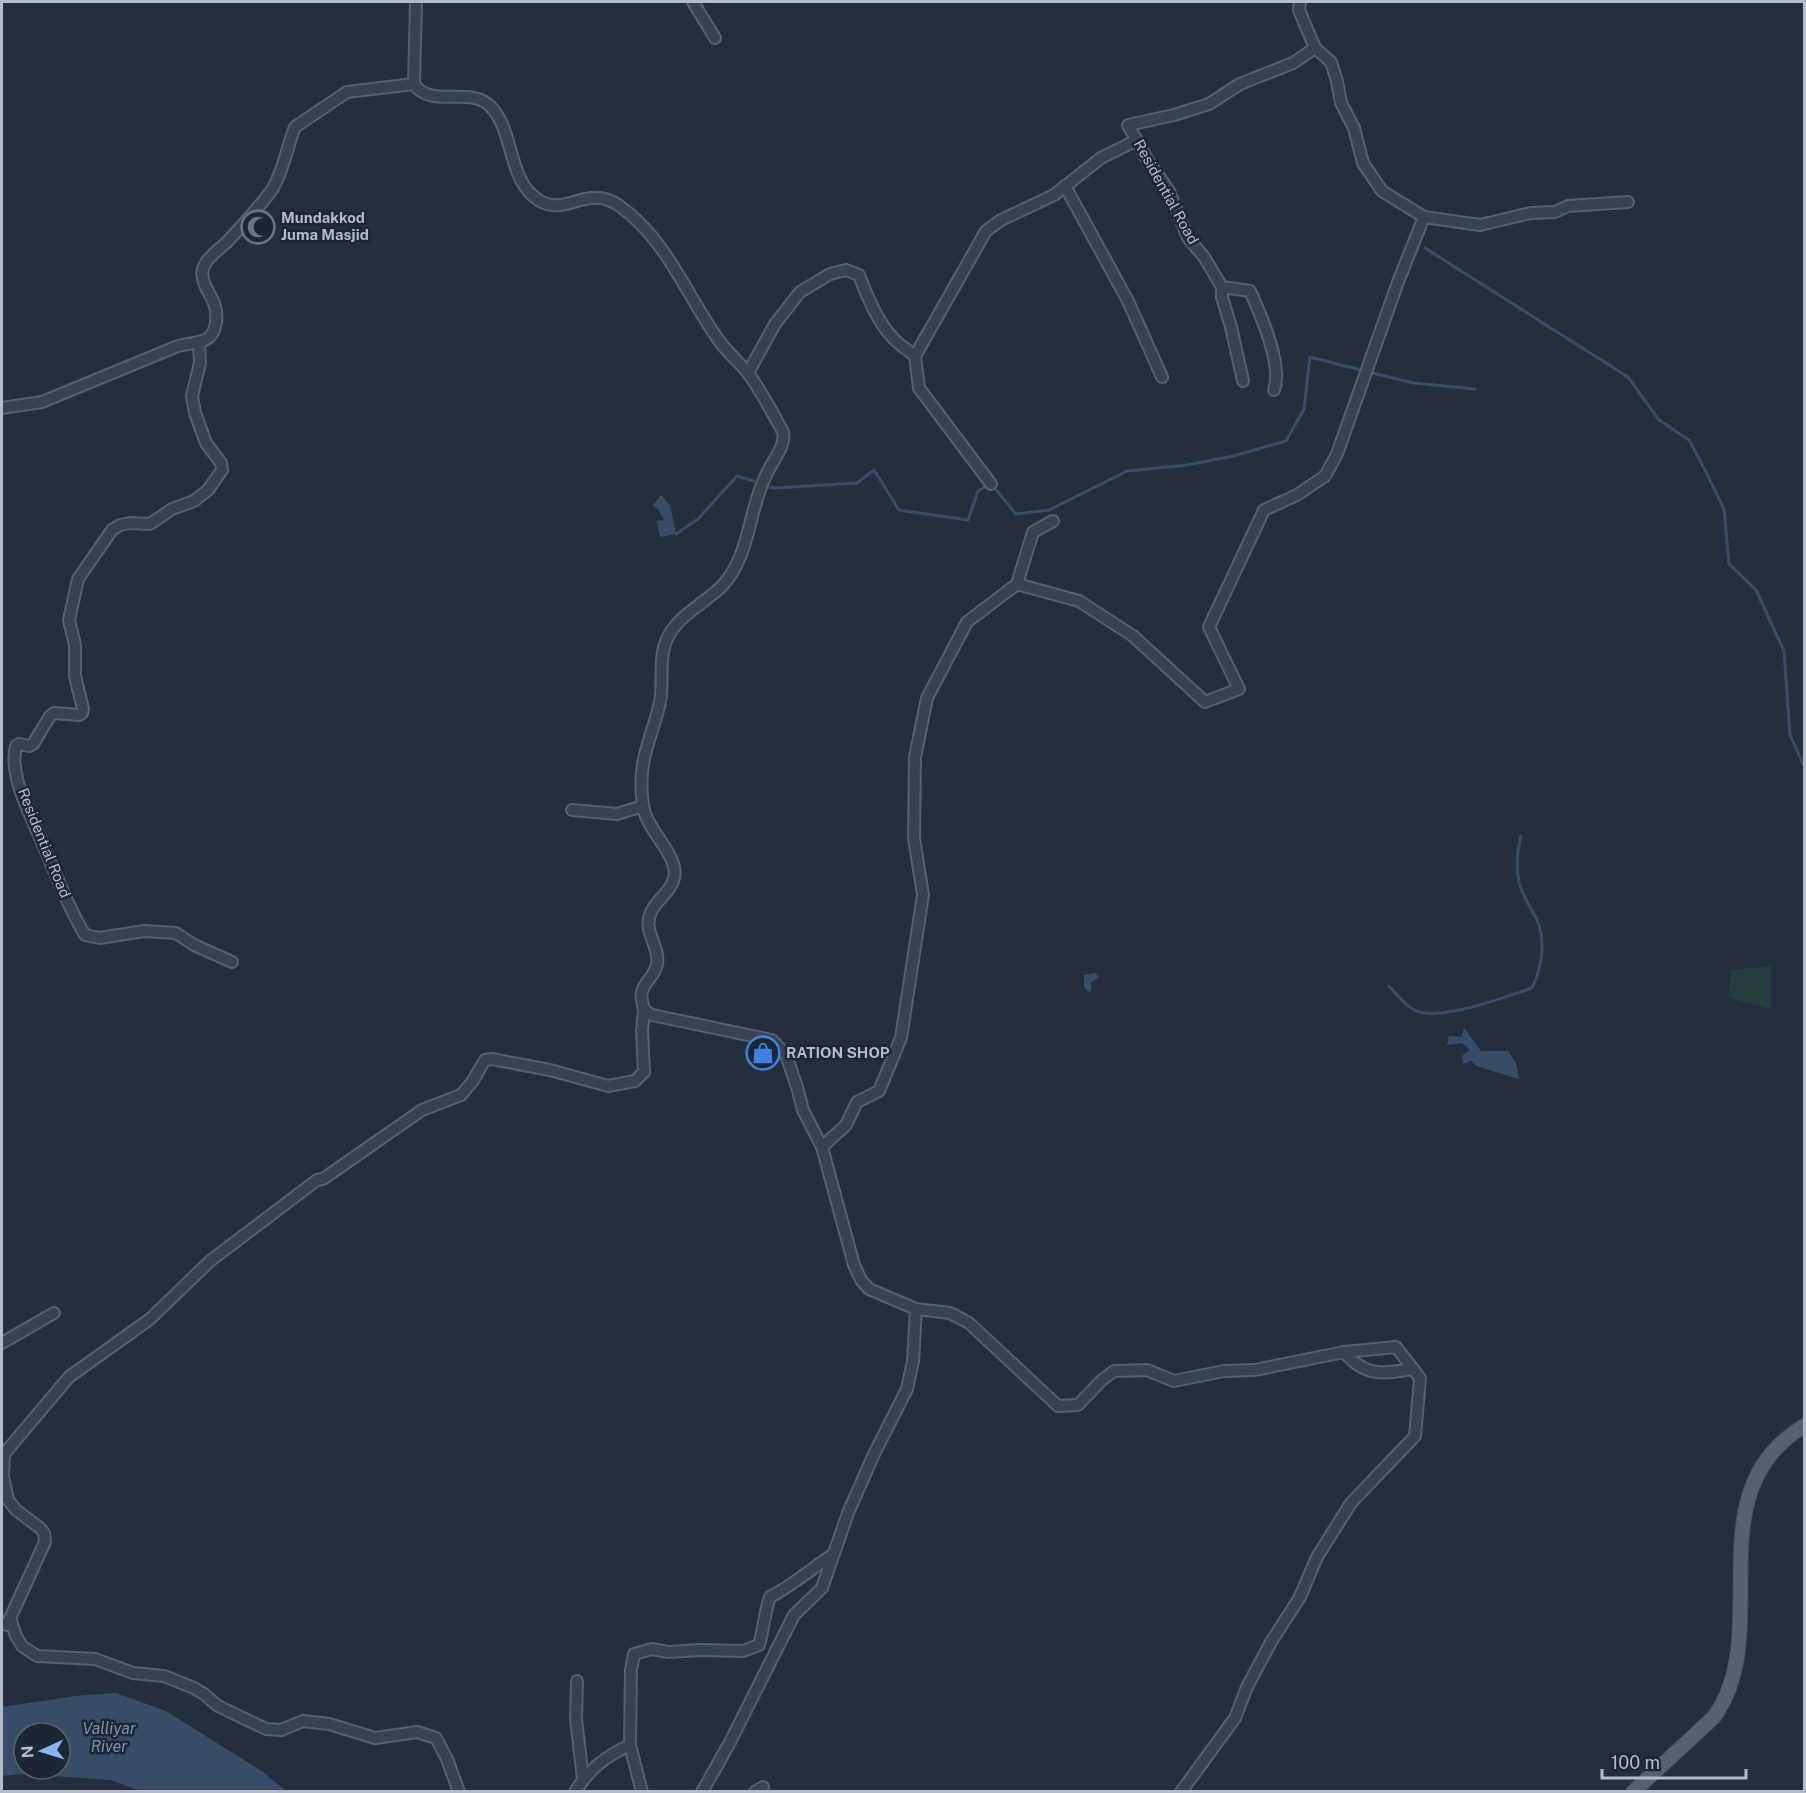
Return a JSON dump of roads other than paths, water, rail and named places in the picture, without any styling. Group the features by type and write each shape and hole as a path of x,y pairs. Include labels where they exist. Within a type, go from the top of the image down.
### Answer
{"main road":[{"path":"1633,1791 1714,1717 1724,1704 1737,1656 1740,1563 1747,1500 1756,1478 1774,1451 1790,1435 1804,1426"}],"street":[{"path":"416,2 414,84 422,92 437,96 475,99 489,104 498,118 523,186 546,206 557,207 585,198 604,197 621,206 655,238 720,342 748,373 785,439 765,476 752,513 742,555 735,567 722,585 675,626 666,640 660,703 643,761 643,806 648,822 671,859 675,877 671,887 652,911 648,922 657,963 652,978 642,991 644,1072 635,1081 608,1086 550,1070 492,1059 485,1060 461,1095 422,1110 323,1179 317,1180 210,1261 150,1319 69,1377 4,1454 3,1476 8,1500 16,1510 40,1528 44,1533 45,1542 6,1621 22,1646 37,1656 95,1659 133,1673 164,1676 194,1688 239,1718 266,1729 280,1730 303,1721 329,1725 375,1738 417,1732 436,1738 459,1791"},
{"path":"693,2 715,38"},
{"path":"1300,2 1299,10 1315,48 1331,62 1338,81 1341,103 1353,128 1363,163 1382,191 1424,217 1480,225 1531,213 1555,212 1568,206 1628,202"},
{"name":"Residential Road","path":"1243,381 1222,297 1222,287 1204,257 1188,238 1169,191 1128,125 1174,115 1209,104 1240,84 1293,63 1315,48"},
{"path":"2,408 42,402 178,346 211,337 217,318 214,304 202,277 204,265 229,240 272,189 284,165 295,127 347,92 414,84"},
{"path":"991,483 919,388 915,356 986,231 1001,220 1054,195 1101,158 1137,140"},
{"path":"1065,186 1128,301 1162,377"},
{"path":"1017,584 1079,601 1133,636 1205,702 1239,689 1209,627 1264,510 1297,495 1325,476 1337,454 1398,282 1424,217"},
{"path":"748,373 775,324 800,292 830,274 846,270 860,274 868,297 889,333 894,340 915,356"},
{"path":"1222,287 1250,291 1265,326 1276,368 1278,379 1274,390"},
{"name":"Residential Road","path":"199,342 200,363 192,396 193,404 206,443 221,463 221,474 195,501 172,509 150,524 130,523 112,530 88,562 78,579 69,620 75,645 75,676 82,713 79,715 54,712 33,744 16,746 16,761 22,796 66,899 85,935 100,938 144,931 176,933 194,945 232,962"},
{"path":"822,1147 846,1125 857,1102 879,1091 901,1038 923,895 914,838 915,757 927,698 967,621 1017,584 1033,532 1053,521"},
{"path":"572,810 618,814 643,806"},
{"path":"644,1010 652,1015 684,1023 772,1040 786,1054 803,1110 822,1147 854,1265 861,1280 869,1289 916,1308 950,1313 969,1323 1058,1406 1078,1405 1114,1371 1147,1370 1174,1381 1224,1371 1255,1370 1344,1352 1396,1347 1420,1378 1415,1436 1351,1503 1317,1557 1300,1597 1271,1641 1247,1687 1235,1718 1181,1791"},
{"path":"702,1791 729,1744 794,1615 822,1588 848,1513 874,1454 907,1389 913,1361 916,1308"},
{"path":"2,1344 54,1313"},
{"path":"1344,1352 1354,1364 1374,1373 1413,1369"},
{"path":"642,1791 630,1745 631,1670 634,1654 652,1649 668,1652 743,1651 759,1645 764,1629 764,1614 770,1597 834,1554"},
{"path":"577,1681 576,1719 583,1779"},
{"path":"575,1791 583,1779 602,1760 630,1745"}],"water":[{"path":"661,495 670,505 676,534 660,537 657,521 664,520 659,510 653,505"},
{"path":"1095,973 1099,977 1089,984 1092,985 1090,993 1084,987 1084,975"},
{"path":"1464,1028 1481,1051 1508,1051 1516,1063 1519,1079 1476,1066 1471,1061 1463,1064 1462,1056 1470,1050 1462,1043 1447,1045 1449,1036 1461,1037"},
{"name":"Valliyar River","path":"116,1693 166,1711 263,1772 286,1791 140,1791 111,1780 72,1777 72,1721 12,1721 12,1775 2,1776 2,1707 75,1696"}],"waterway":[{"path":"1425,248 1628,377 1659,420 1689,440 1724,509 1729,564 1756,590 1784,651 1790,735 1804,766"},
{"path":"993,486 1016,514 1049,510 1127,471 1187,465 1233,456 1286,441 1304,409 1310,357 1361,370"},
{"path":"1372,373 1414,383 1475,389"},
{"path":"770,487 857,483 874,470 899,510 968,520 978,491 988,485"},
{"path":"676,534 698,519 737,476 754,481"},
{"path":"1389,986 1412,1009 1428,1013 1442,1013 1474,1007 1532,988 1538,972 1542,945 1540,928 1519,882 1517,859 1521,836"}],"place":[{"name":"Mundakkod Juma Masjid","path":"258,227"},
{"name":"RATION SHOP","path":"763,1053"}]}
